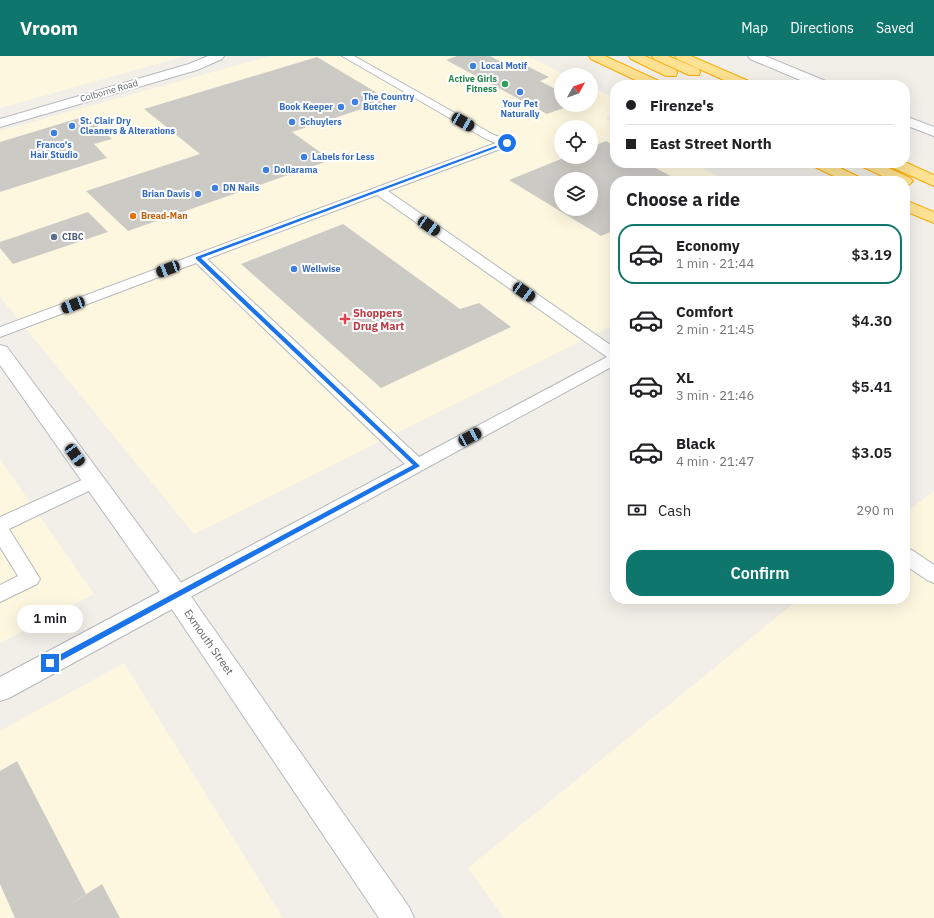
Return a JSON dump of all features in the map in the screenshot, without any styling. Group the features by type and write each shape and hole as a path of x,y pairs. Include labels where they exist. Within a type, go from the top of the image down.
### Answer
{"highway":[{"path":"595,56 645,80"},
{"path":"635,56 687,80"},
{"path":"658,56 711,80"},
{"path":"681,56 735,80"},
{"path":"910,158 934,169"},
{"path":"829,168 845,176"},
{"path":"877,168 894,176"},
{"path":"905,168 934,181"},
{"path":"910,183 934,195"},
{"path":"910,207 934,218"}],"street":[{"name":"Colborne Road","path":"0,123 193,67 218,56"},
{"path":"193,67 223,56"},
{"path":"754,56 811,80"},
{"path":"910,122 934,132"},
{"name":"Exmouth Street","path":"0,351 176,595 398,918"},
{"path":"0,690 176,595"}],"lane":[{"path":"0,332 507,143 490,137 347,56"},
{"path":"363,56 397,72 439,99 487,125 490,137"},
{"path":"378,190 610,352"},
{"path":"198,258 417,466"},
{"path":"176,595 610,362"},
{"path":"0,525 93,481"},
{"path":"0,530 30,579 0,594"},
{"path":"910,558 934,575"}],"shaded area":[{"path":"0,56 185,56 0,108"},
{"path":"270,56 527,56 554,69 554,112 598,112 598,90 610,96 610,116 606,119 610,121 610,168 702,168 717,176 610,176 610,326 194,534 0,297 0,131"},
{"path":"0,459 94,594 0,643"},
{"path":"934,491 934,918 504,918 468,868 793,604 910,604 910,509"},
{"path":"124,663 283,918 0,918 0,731"}],"building":[{"path":"457,56 490,56 515,69 525,65 549,77 540,81 554,88 554,111 547,114 446,60"},
{"path":"317,57 389,100 292,132 331,160 128,231 86,191 200,154 144,109"},
{"path":"86,116 112,139 94,144 107,158 0,192 0,142"},
{"path":"606,141 610,143 610,168 655,168 671,176 610,176 610,232 601,236 568,216 598,216 598,172 554,172 554,207 509,180 554,162 554,164 598,164 598,144"},
{"name":"CIBC","path":"88,212 108,232 13,264 0,248 0,242"},
{"path":"343,224 460,309 479,303 511,327 381,388 241,264"},
{"path":"17,761 86,894 60,911 102,884 120,918 15,918 0,884 0,771"}],"place":[{"name":"Local Motif","path":"473,66"},
{"name":"Active Girls Fitness","path":"505,84"},
{"name":"Your Pet Naturally","path":"520,92"},
{"name":"The Country Butcher","path":"355,102"},
{"name":"Book Keeper","path":"341,107"},
{"name":"Schuylers","path":"292,122"},
{"name":"St. Clair Dry Cleaners & Alterations","path":"72,126"},
{"name":"Franco's Hair Studio","path":"54,133"},
{"name":"Labels for Less","path":"304,157"},
{"name":"Dollarama","path":"266,170"},
{"name":"DN Nails","path":"215,188"},
{"name":"Brian Davis","path":"198,194"},
{"name":"Bread-Man","path":"133,216"},
{"name":"CIBC","path":"54,237"},
{"name":"Wellwise","path":"294,269"},
{"name":"Shoppers Drug Mart","path":"345,319"}],"route":[{"path":"50,663 417,466 198,258 507,143"}]}
